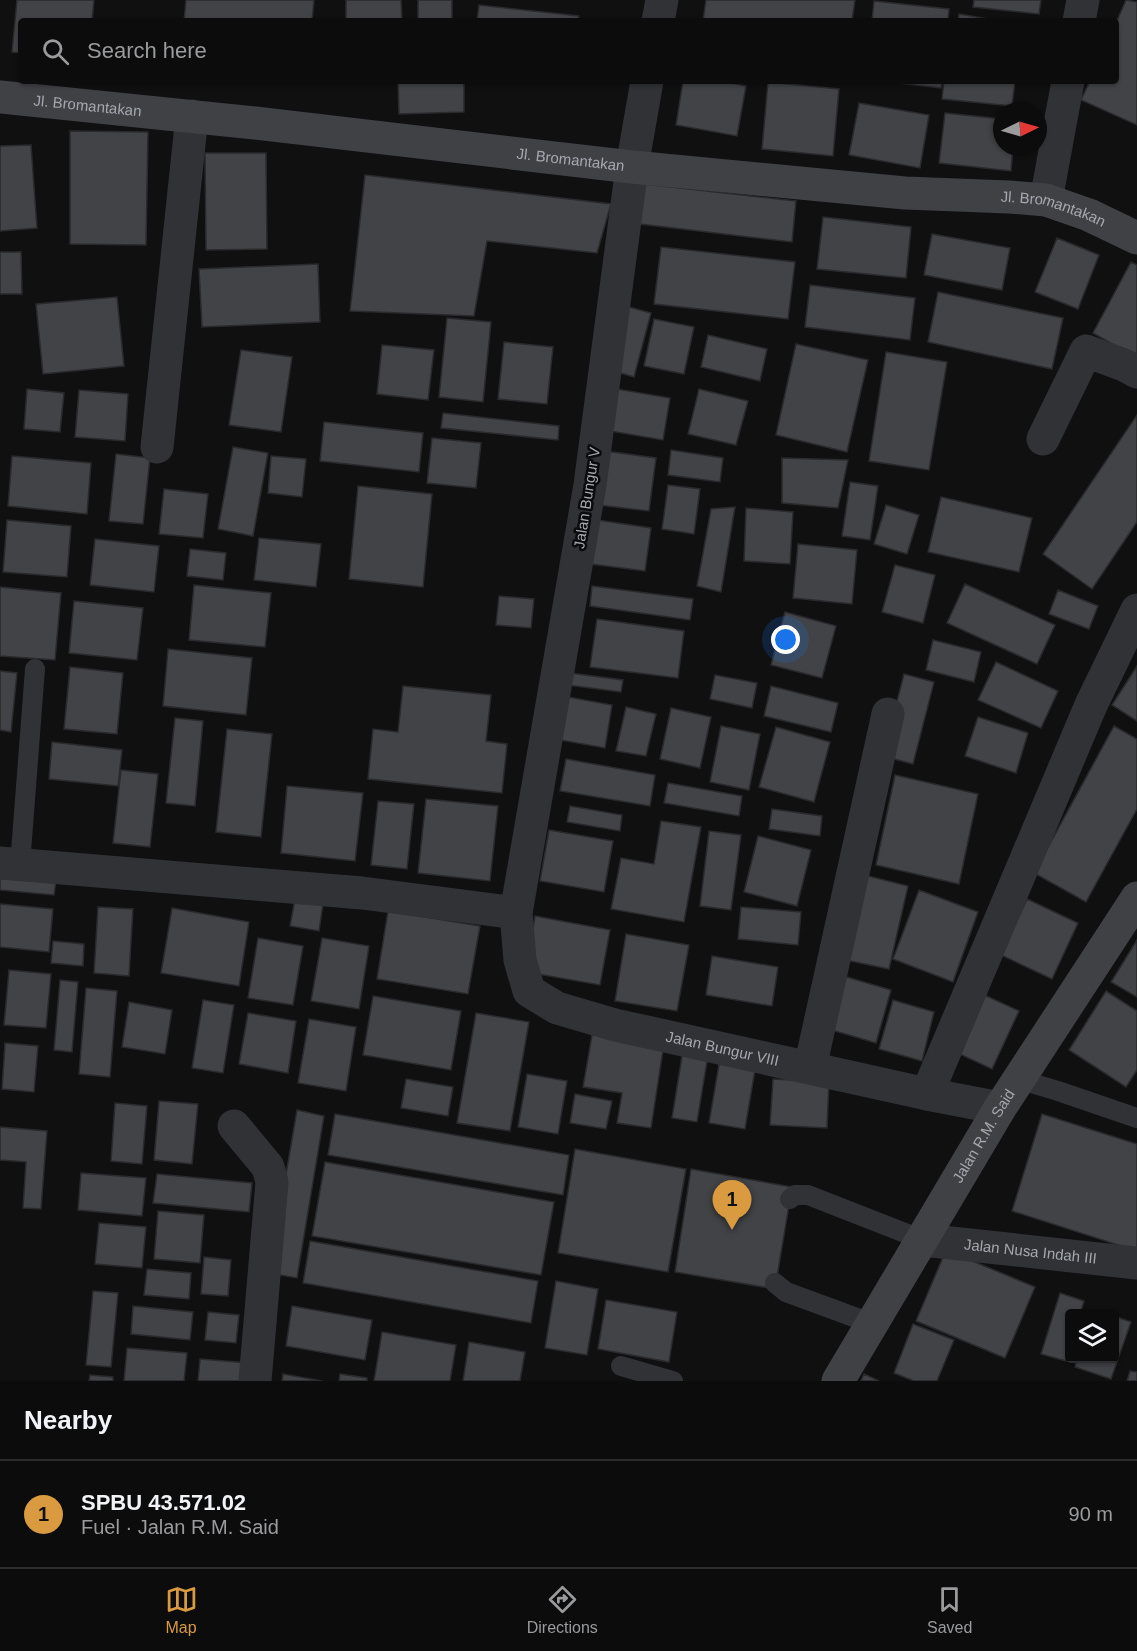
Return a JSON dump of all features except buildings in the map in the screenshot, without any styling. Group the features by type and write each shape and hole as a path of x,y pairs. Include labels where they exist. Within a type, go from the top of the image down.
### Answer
{"street":[{"path":"659,18 662,0"},
{"path":"1080,18 1083,0"},
{"name":"Jalan Bungur V","path":"516,913 590,485 632,168 646,84"},
{"path":"1046,200 1067,84"},
{"name":"Jl. Bromantakan","path":"0,97 192,116 632,168 905,193 1046,200 1089,215 1137,238"},
{"path":"156,447 192,116"},
{"path":"1043,439 1086,351 1137,372"},
{"path":"927,1094 1091,705 1137,610"},
{"path":"810,1068 888,714"},
{"path":"10,864 362,893 516,913"},
{"name":"Jalan R.M. Said","path":"838,1381 1000,1108 1137,898"},
{"name":"Jalan Bungur VIII","path":"516,913 520,960 529,991 557,1008 615,1025 1000,1108"},
{"path":"234,1126 268,1167 272,1182 255,1381"},
{"name":"Jalan Nusa Indah III","path":"923,1240 1137,1263"}],"lane":[{"path":"10,864 35,669"},
{"path":"1018,1079 1137,1119"},
{"path":"790,1200 795,1195 808,1195 923,1240"},
{"path":"776,1283 786,1292 873,1324"},
{"path":"621,1366 673,1381"}],"place":[{"name":"SPBU 43.571.02","path":"732,1230"}]}
